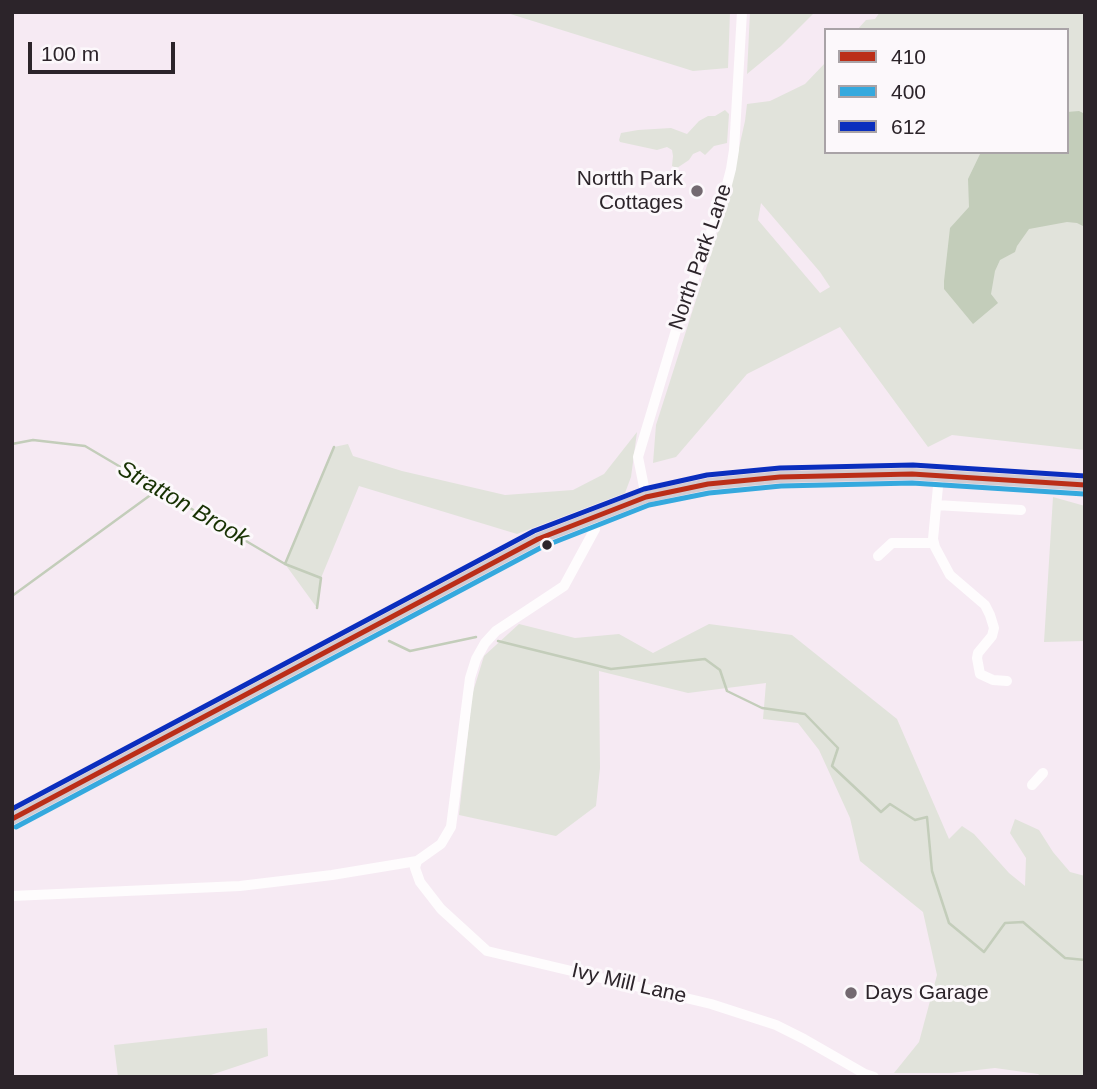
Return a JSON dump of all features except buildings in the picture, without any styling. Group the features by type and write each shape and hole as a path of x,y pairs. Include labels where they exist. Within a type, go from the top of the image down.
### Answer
{"main road":[{"path":"12,819 538,539 646,497 708,484 780,477 939,476 1085,485"}],"street":[{"name":"North Park Lane","path":"646,497 638,457 680,317 724,196 731,169 741,12"},
{"path":"939,476 934,543 950,575 985,605 990,615 994,628 992,636 976,658 980,674 993,680 1007,681"},
{"path":"936,505 1021,510"},
{"path":"12,896 240,886 341,874 417,861 441,844 451,827 470,678 476,659 496,631 564,586 595,529 591,517"},
{"path":"878,556 892,543 934,543"},
{"path":"1032,785 1043,773"},
{"name":"Ivy Mill Lane","path":"417,861 415,869 420,882 441,909 487,951 710,1004 776,1025 874,1077"}],"shaded area":[{"path":"504,12 730,12 728,68 693,71"},
{"path":"750,12 815,12 781,46 747,74"},
{"path":"880,12 1085,12 1085,450 952,435 928,447 840,327 747,374 676,457 653,463 656,425 726,206 747,104 770,101 805,84 824,64 824,154 1069,154 1069,28 859,28 866,20 875,19","holes":["761,203 830,287 820,293 758,220"]},
{"path":"725,110 729,114 727,143 714,146 705,155 700,151 693,154 677,168 672,166 672,150 667,147 657,150 619,140 621,133 638,130 671,128 687,134 699,121"},
{"path":"1079,111 1085,114 1085,227 1067,222 1029,229 1015,252 1000,260 995,271 991,294 998,303 973,324 944,289 950,228 969,207 968,179 980,154 1069,154 1069,112"},
{"path":"637,432 631,477 625,493 517,534 359,486 321,578 317,608 285,564 334,447 348,444 353,456 402,471 505,495 573,490 604,474"},
{"path":"1053,497 1085,506 1085,641 1044,642"},
{"path":"519,624 575,638 619,634 653,653 709,624 792,635 897,719 949,839 962,826 974,834 1009,873 1025,886 1026,858 1010,833 1015,819 1039,830 1070,872 1085,876 1085,1077 1042,1077 1038,1074 995,1068 951,1073 894,1073 919,1042 937,975 923,912 860,861 850,818 819,750 798,723 763,719 766,683 688,693 599,671 600,768 596,806 556,836 459,815 472,695 484,656"},
{"path":"267,1028 268,1056 205,1077 118,1077 114,1045"}],"waterway":[{"name":"Stratton Brook","path":"12,444 33,440 85,446 285,564 321,578 317,608"},
{"path":"285,564 334,447"},
{"path":"12,596 156,491"},
{"name":"Stratton Brook","path":"389,641 410,651 476,637"},
{"name":"Stratton Brook","path":"498,641 611,669 705,659 720,670 727,691 762,708 805,714 838,748 832,766 881,812 890,804 915,820 927,817 932,871 949,923 984,952 1005,923 1023,922 1065,958 1085,960"}],"transit line":[{"name":"612","path":"12,809 534,531 644,489 707,475 780,468 913,465 1085,476"},
{"name":"410","path":"12,819 538,539 646,497 708,484 780,477 912,474 1085,485"},
{"name":"400","path":"16,827 542,547 649,505 709,493 781,486 912,483 1084,494"}],"place":[{"name":"Nortth Park Cottages","path":"697,191"},
{"name":"Days Garage","path":"851,993"}]}
